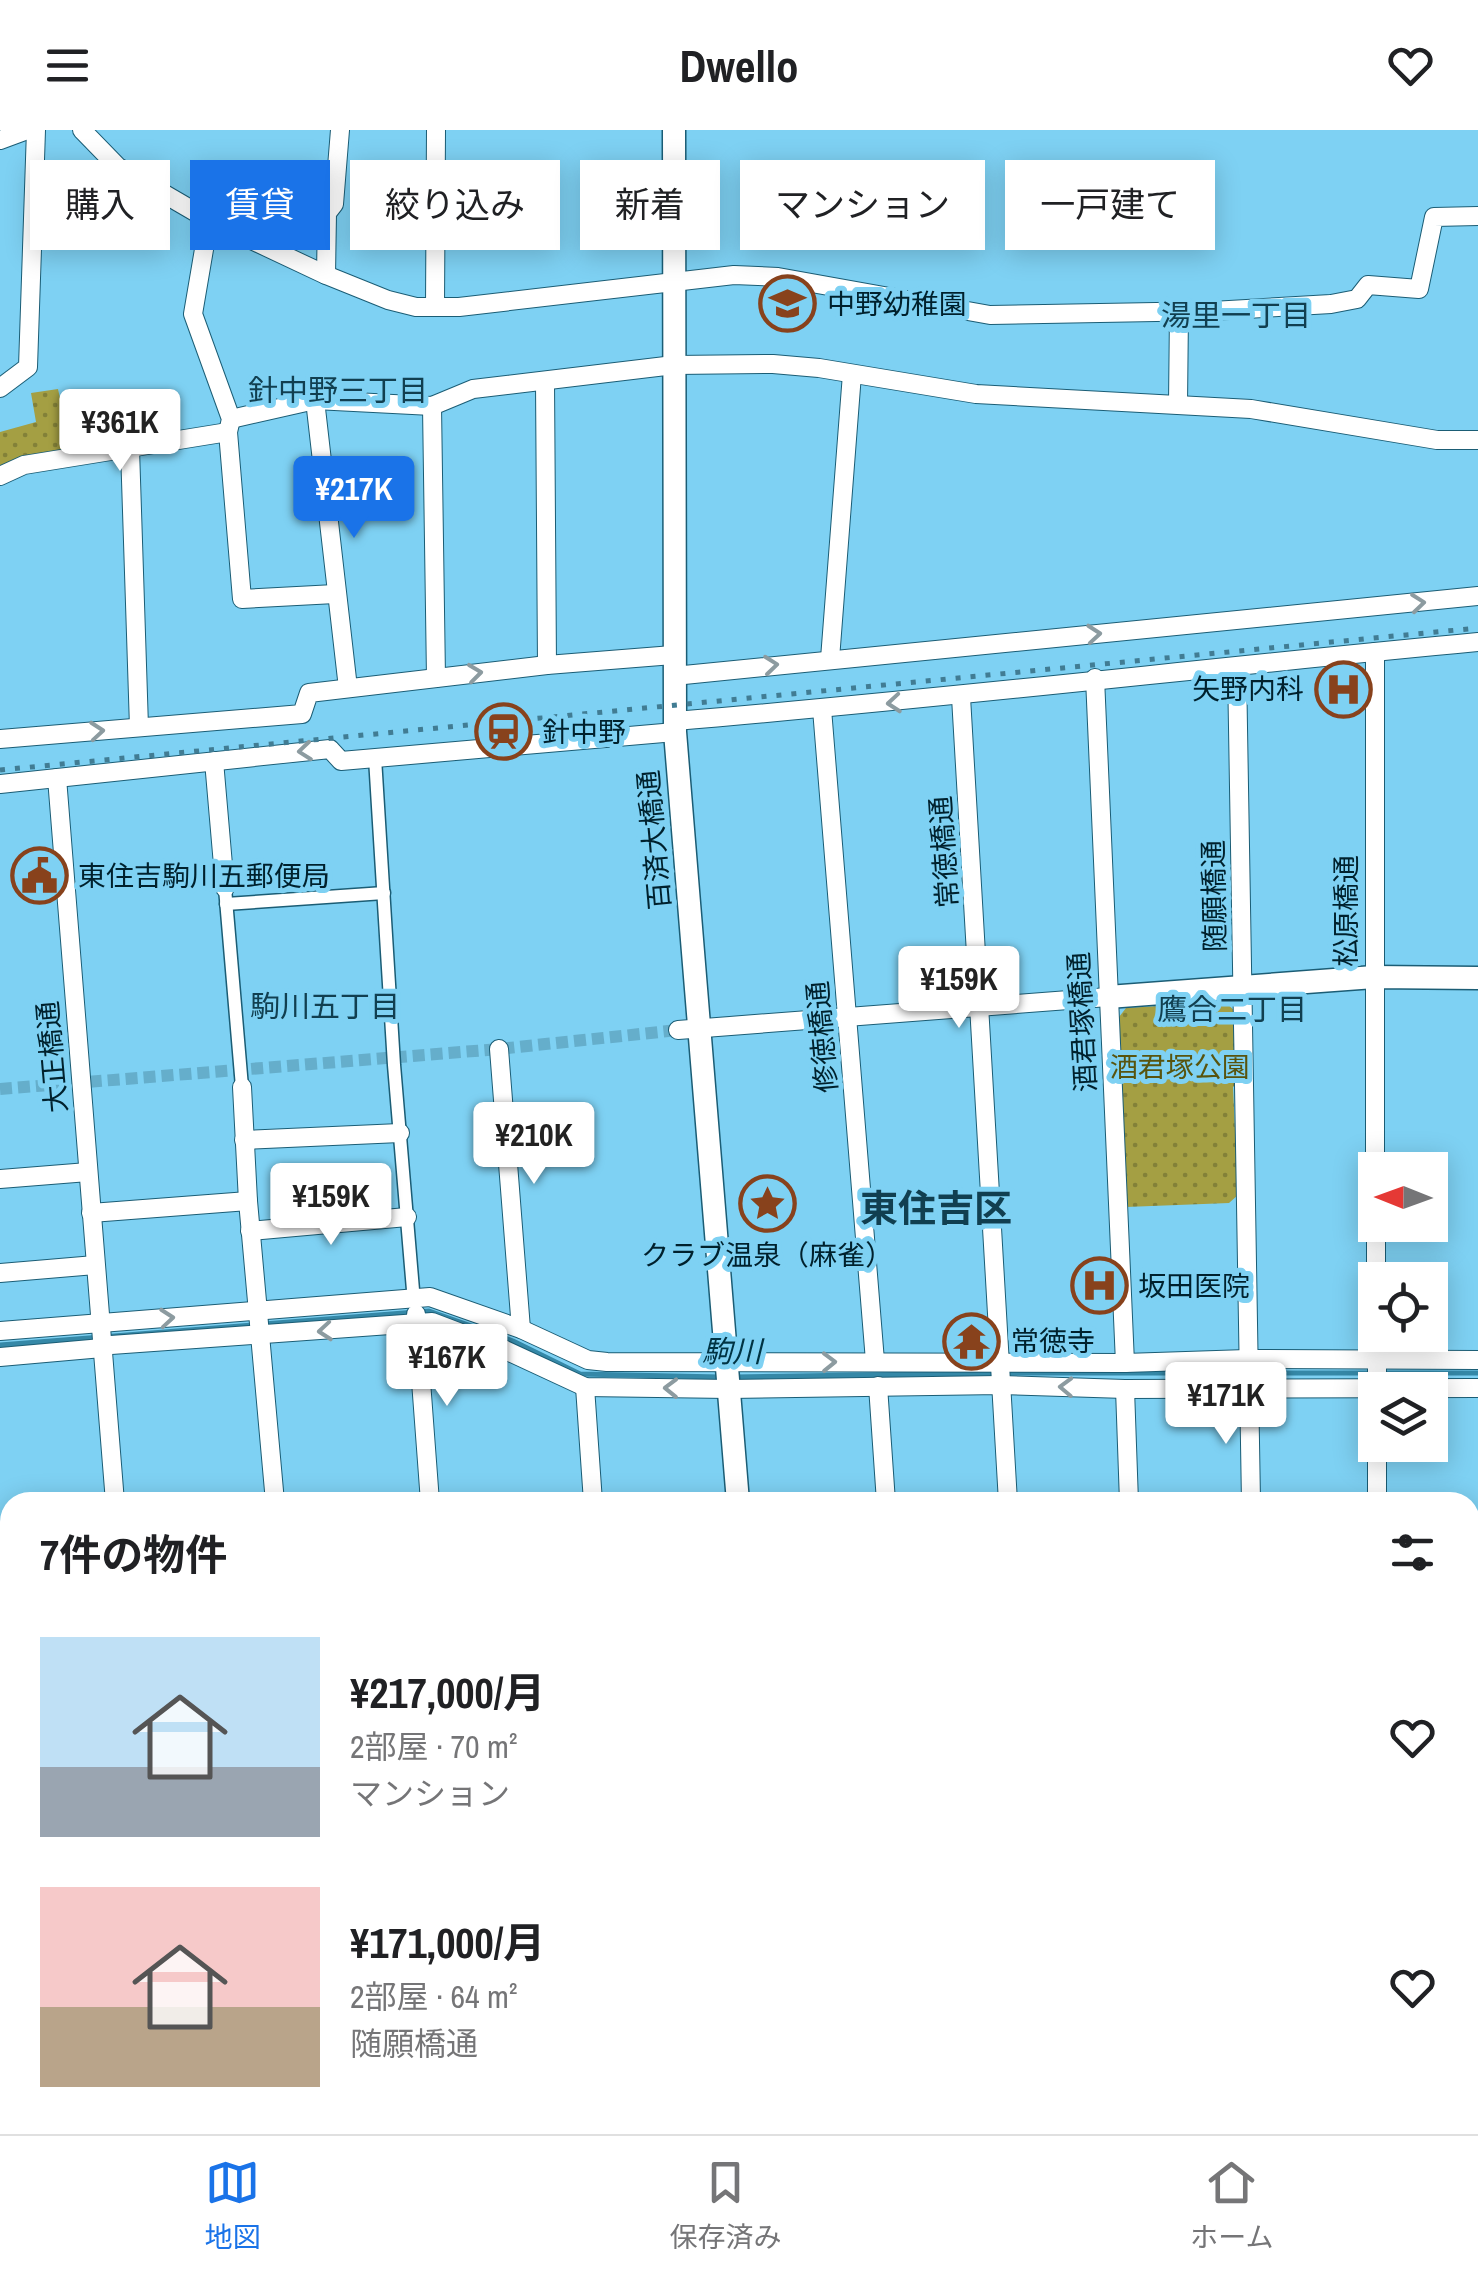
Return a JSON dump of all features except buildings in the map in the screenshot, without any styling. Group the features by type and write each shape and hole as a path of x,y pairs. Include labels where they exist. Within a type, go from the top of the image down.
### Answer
{"street":[{"path":"0,140 28,130"},
{"path":"0,388 28,366 36,130"},
{"path":"82,130 118,166 190,209"},
{"path":"326,275 328,213 334,204 340,130"},
{"path":"435,307 436,130"},
{"name":"百済大橋通","path":"674,130 675,727 689,1029 737,1492"},
{"path":"273,250 388,300 416,307 734,275 778,277 990,315 1179,312 1331,304 1357,300 1368,285 1419,289 1434,217 1478,216"},
{"path":"204,250 192,314 230,426 242,599 335,594"},
{"path":"1178,404 1179,312"},
{"path":"0,476 24,465 130,448 230,426 316,400 432,406 472,389 674,365 772,364 976,394 1252,409 1437,440 1478,440"},
{"path":"830,659 852,374"},
{"path":"545,382 546,665"},
{"path":"316,400 348,688"},
{"path":"432,406 436,678"},
{"path":"130,448 139,727"},
{"path":"0,738 302,714 309,694 546,665 674,666 830,659 1478,596"},
{"path":"0,784 330,748 341,761 375,758 961,696 1095,678 1237,668 1478,642"},
{"name":"松原橋通","path":"1374,652 1375,1152"},
{"name":"随願橋通","path":"1237,668 1251,1492"},
{"name":"酒君塚橋通","path":"1095,678 1125,1363"},
{"name":"常徳橋通","path":"961,696 1000,1384"},
{"name":"修徳橋通","path":"822,709 875,1362"},
{"path":"375,758 429,1492"},
{"path":"214,762 274,1492"},
{"name":"大正橋通","path":"57,778 113,1492"},
{"path":"226,896 384,893"},
{"path":"689,1029 1374,977 1478,978"},
{"path":"499,1049 520,1329"},
{"path":"244,1140 400,1133"},
{"path":"0,1179 88,1172"},
{"path":"92,1212 248,1201"},
{"path":"250,1230 407,1218"},
{"path":"0,1272 95,1265"},
{"path":"0,1331 101,1337 111,1345 259,1323 415,1311 430,1297 520,1329 588,1360 728,1376 878,1386 1000,1384 1125,1389 1377,1360 1478,1360"},
{"path":"0,1357 101,1337 415,1311 432,1322 585,1387 875,1362 1125,1363 1358,1386"},
{"path":"1377,1352 1377,1372"},
{"path":"1000,1384 1007,1492"},
{"path":"878,1386 885,1492"},
{"path":"585,1387 593,1492"},
{"path":"1448,1388 1478,1388"},
{"path":"1125,1389 1130,1492"},
{"path":"1377,1462 1377,1492"},
{"path":"0,2102 0,2112"}],"green space":[{"path":"58,389 72,453 0,469 0,432 36,422 31,393"},
{"name":"酒君塚公園","path":"1225,1002 1236,1012 1233,1087 1238,1195 1229,1203 1126,1207 1119,1017 1126,1008"}],"waterway":[{"name":"駒川","path":"264,1324 429,1311 513,1341 580,1374 720,1377"},
{"name":"駒川","path":"0,1345 253,1325"},
{"name":"駒川","path":"736,1377 995,1373"},
{"name":"駒川","path":"1006,1373 1478,1373"}],"tunnel":[{"path":"0,1089 499,1049 678,1030"}],"railway":[{"path":"0,770 1478,628"}],"place":[{"name":"中野幼稚園","path":"788,304"},
{"name":"矢野内科","path":"1343,689"},
{"name":"針中野","path":"503,732"},
{"name":"東住吉駒川五郵便局","path":"39,876"},
{"name":"クラブ温泉（麻雀）","path":"767,1204"},
{"name":"坂田医院","path":"1099,1286"},
{"name":"常徳寺","path":"972,1341"}],"district":[{"name":"湯里一丁目","path":"1236,315"},
{"name":"針中野三丁目","path":"338,390"},
{"name":"駒川五丁目","path":"325,1006"},
{"name":"鷹合二丁目","path":"1232,1009"},
{"name":"東住吉区","path":"936,1208"}]}
